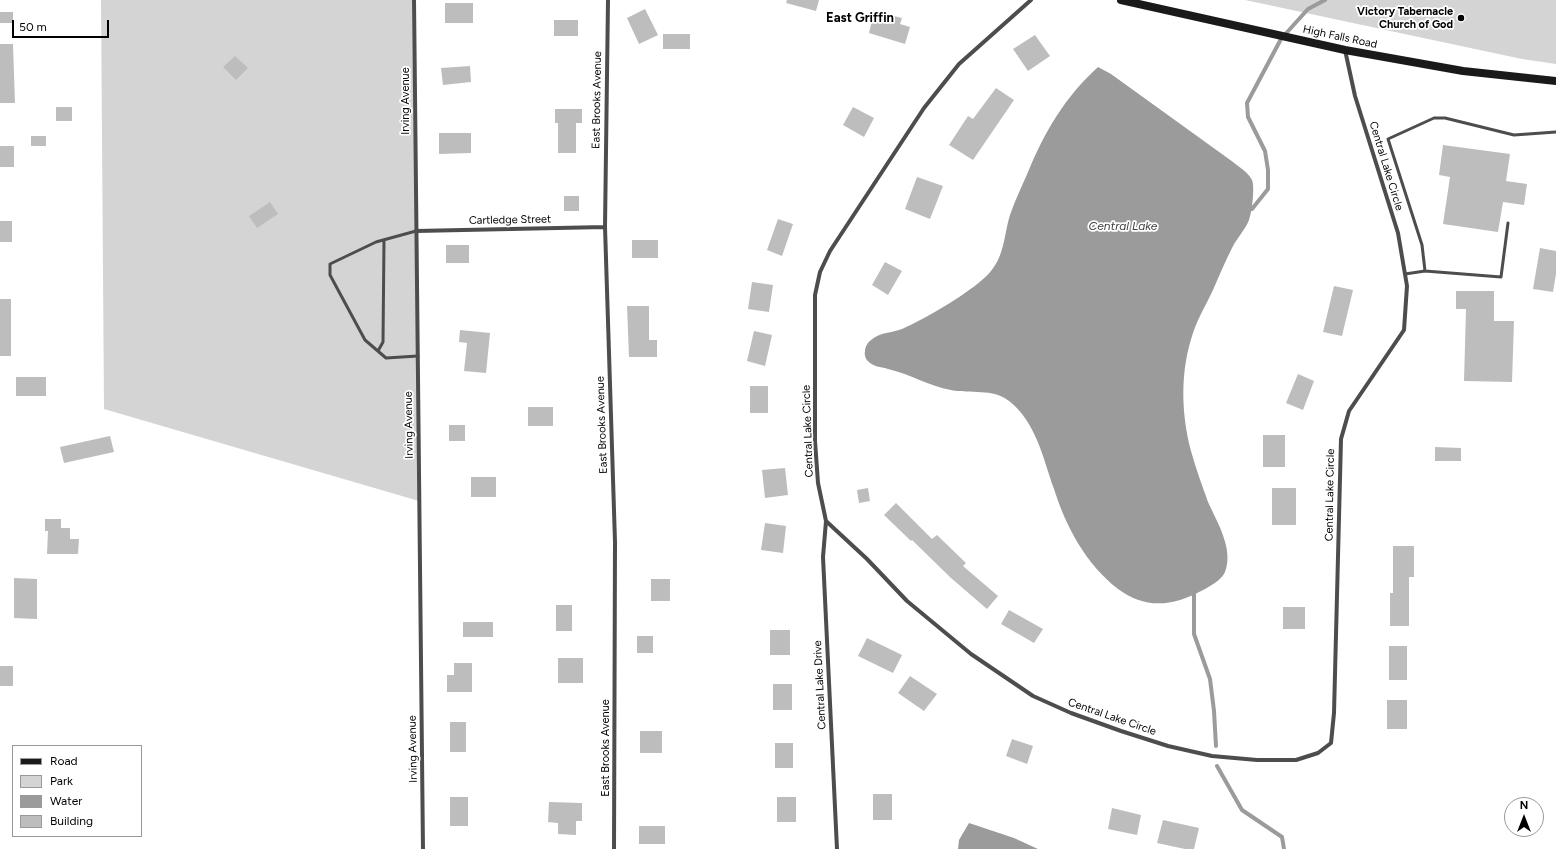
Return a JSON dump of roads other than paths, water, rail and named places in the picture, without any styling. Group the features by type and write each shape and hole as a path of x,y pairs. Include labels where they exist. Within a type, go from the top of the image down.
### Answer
{"street":[{"name":"Irving Avenue","path":"414,0 423,849"},
{"name":"East Brooks Avenue","path":"608,0 605,227 615,542 614,849"},
{"name":"Central Lake Circle","path":"1031,0 959,64 924,108 830,251 820,272 815,294 814,441 818,484 826,521 867,558 907,601 971,654 1033,696 1071,713 1120,730 1168,746 1212,756 1257,760 1296,760 1318,754 1331,742 1334,713 1341,439 1349,411 1404,330 1407,286 1398,233 1378,176 1355,96 1345,50"},
{"name":"High Falls Road","path":"1121,0 1345,50 1463,72 1556,81"},
{"name":"Cartledge Street","path":"416,232 605,227"},
{"name":"Central Lake Drive","path":"826,521 823,557 837,849"}],"lane":[{"path":"1425,271 1422,245 1388,139 1434,118 1446,118 1514,135 1556,132"},
{"path":"1405,274 1425,271 1501,277 1508,223"},
{"path":"416,232 384,240 330,264 330,275 365,340 386,358 418,356"},
{"path":"378,351 383,342 384,240"}],"water":[{"name":"Central Lake","path":"1098,67 1111,74 1244,170 1249,175 1253,183 1253,200 1249,220 1232,248 1195,327 1189,347 1184,377 1183,392 1185,422 1191,451 1208,502 1220,527 1226,545 1227,563 1225,572 1218,581 1198,593 1172,602 1155,603 1132,598 1118,589 1096,568 1078,544 1071,531 1059,503 1038,441 1026,419 1009,401 996,394 958,391 935,386 896,371 874,365 867,361 865,355 867,345 875,337 902,329 923,319 962,295 991,271 1002,251 1010,215 1041,143 1057,115 1066,103 1086,78"},
{"path":"969,823 1014,838 1038,849 958,849 959,840"}],"waterway":[{"path":"1252,209 1268,189 1268,170 1265,151 1248,117 1247,103 1281,39 1308,9 1325,0"},
{"path":"1194,594 1194,634 1210,679 1216,746"},
{"path":"1217,766 1242,810 1282,837 1284,849"}],"place":[{"name":"Victory Tabernacle Church of God","path":"1461,18"}],"district":[{"name":"East Griffin","path":"860,18"}]}
